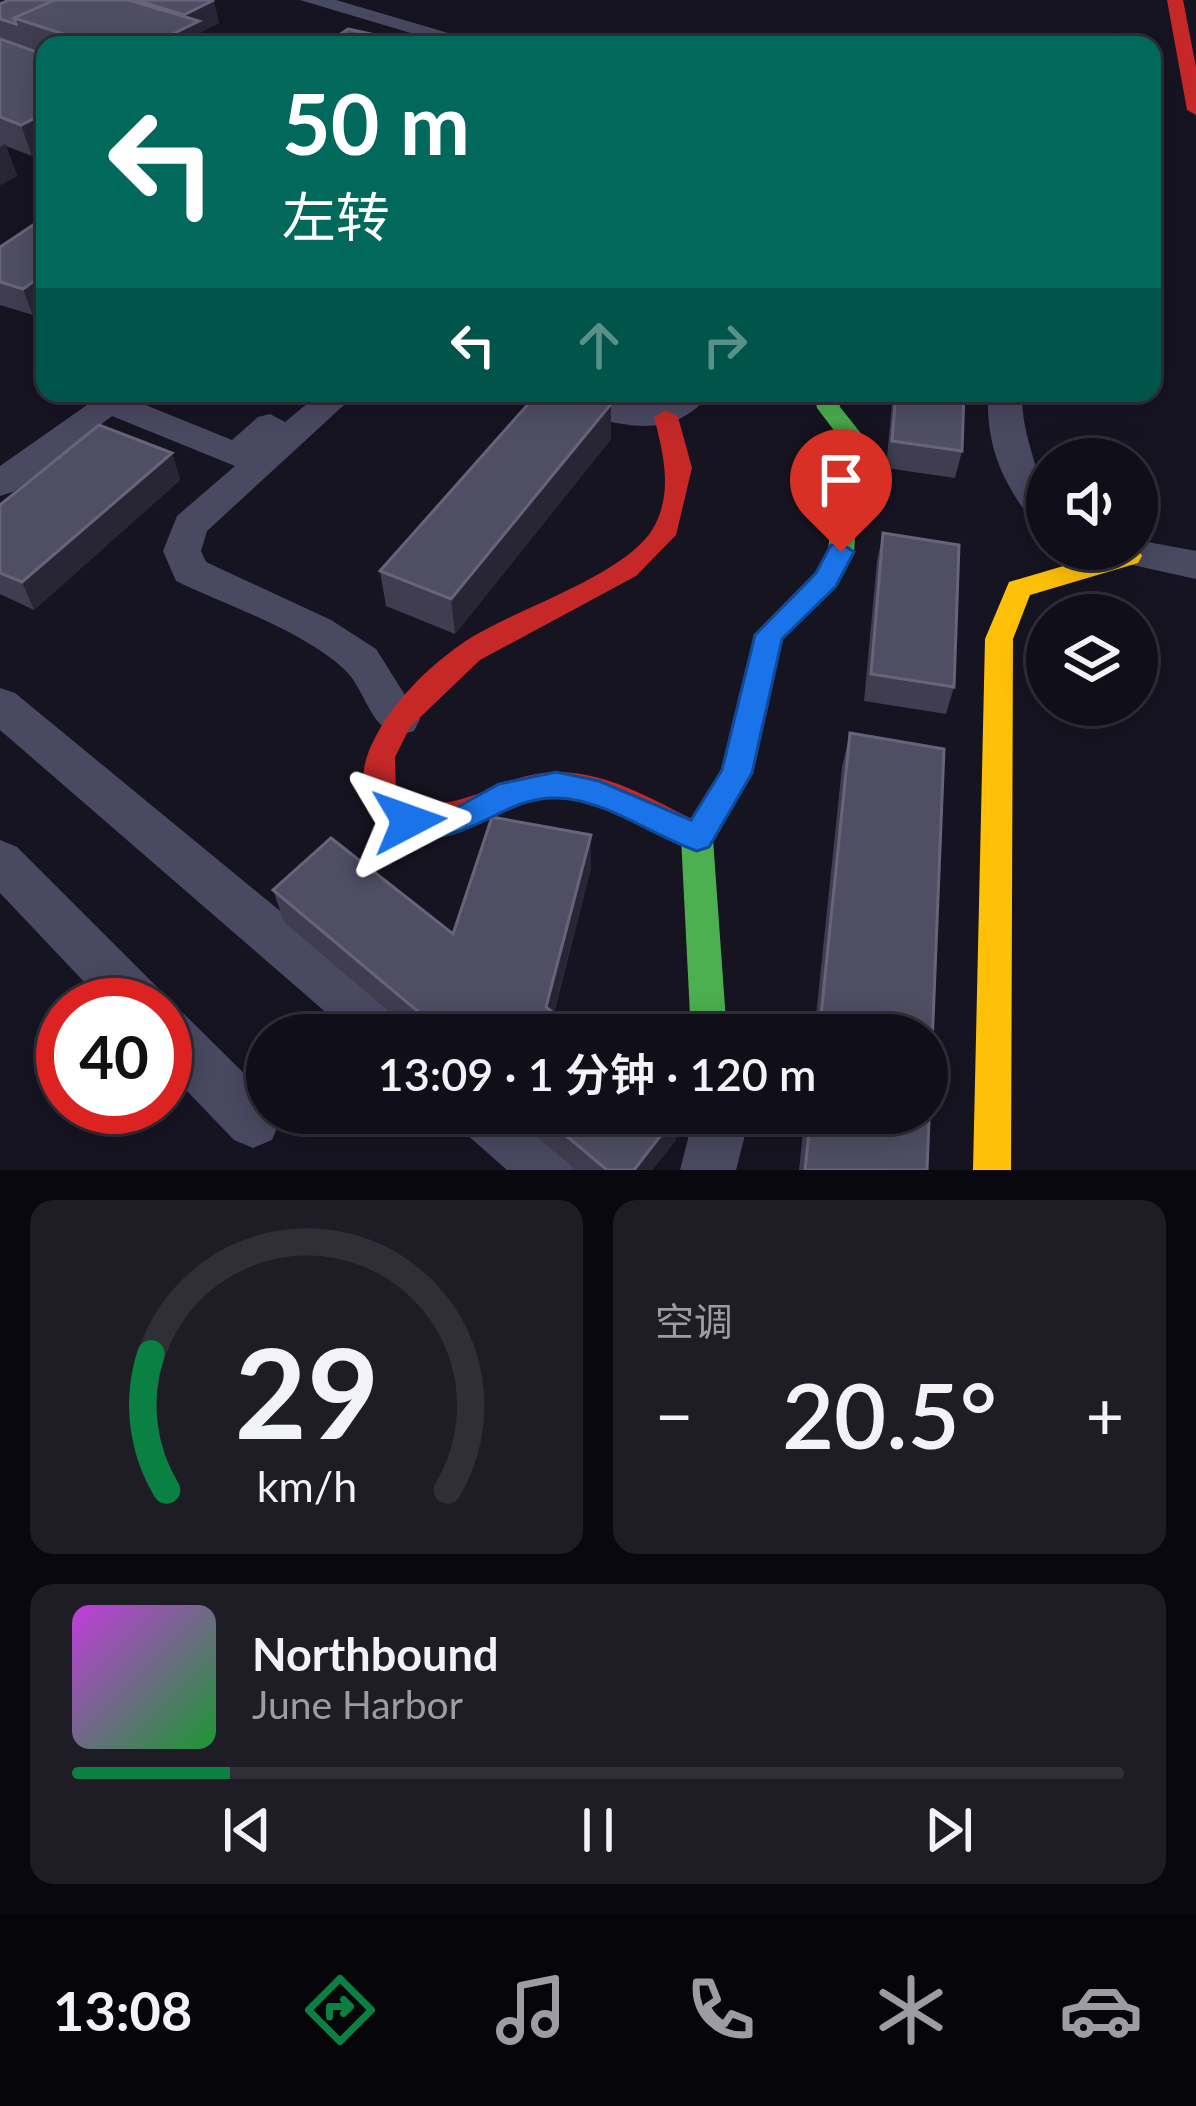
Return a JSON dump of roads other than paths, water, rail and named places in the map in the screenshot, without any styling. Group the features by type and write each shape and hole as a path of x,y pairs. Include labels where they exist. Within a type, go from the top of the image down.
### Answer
{"street":[{"path":"311,0 444,36"},
{"path":"1175,0 1196,110"},
{"path":"0,484 110,402 237,454 296,402"},
{"path":"330,402 190,525 182,551 190,571 316,631 362,660 399,719"},
{"path":"581,402 666,417 683,402"},
{"path":"708,1014 697,837 737,773 769,635 826,580 841,552 851,436 828,402"},
{"path":"1004,402 1003,420 1016,477 1026,489"},
{"path":"666,417 680,468 667,529 626,569 470,652 399,719 380,757 380,801 409,821 460,821 510,793 556,785 588,790 697,837"},
{"path":"1158,558 1196,565"},
{"path":"992,1170 999,639 1019,589 1071,570"},
{"path":"0,705 366,1014"},
{"path":"0,861 114,978"},
{"path":"192,1058 246,1113"},
{"path":"508,1134 550,1170"},
{"path":"708,1170 716,1134"}]}
